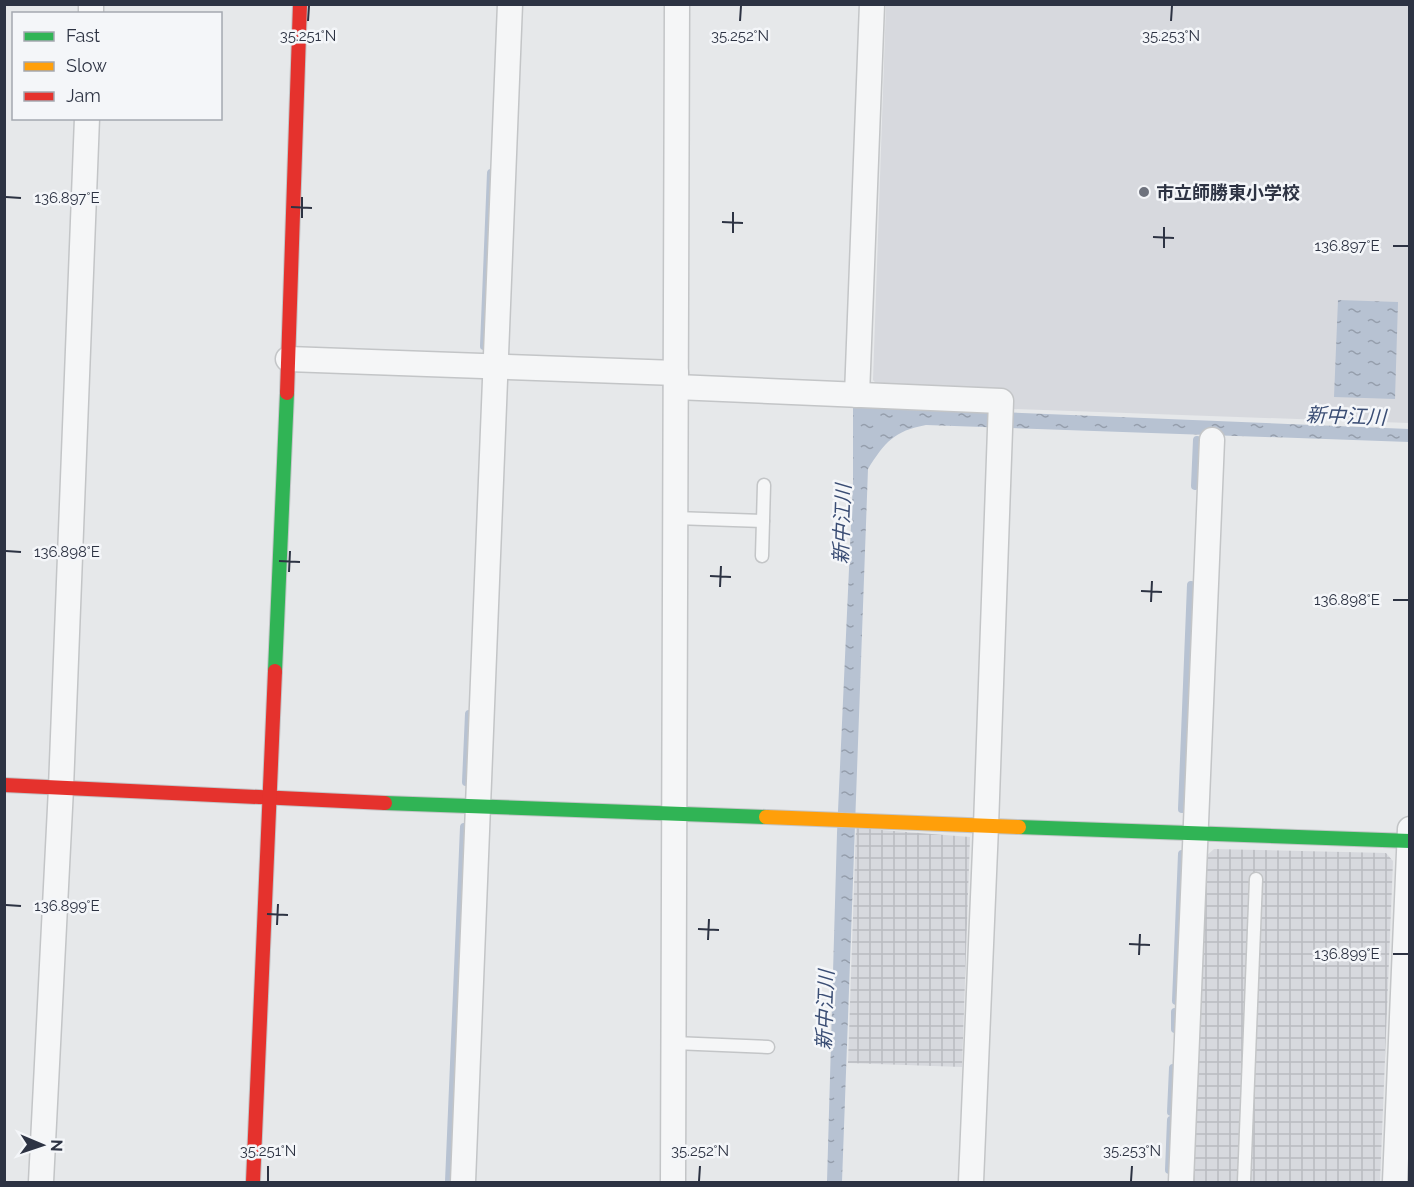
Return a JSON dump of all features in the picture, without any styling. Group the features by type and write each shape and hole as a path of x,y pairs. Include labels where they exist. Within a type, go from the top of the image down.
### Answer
{"street":[{"path":"253,1182 288,359 300,4"},
{"path":"464,1182 494,367 510,4"},
{"path":"673,1182 677,4"},
{"path":"857,395 872,4"},
{"path":"41,1182 61,788 87,120"},
{"path":"288,359 494,367 857,395 1001,401 971,1182"},
{"path":"1181,1182 1212,440"},
{"path":"4,786 674,815 1409,841"},
{"path":"1395,1182 1410,829"}],"lane":[{"path":"762,556 764,485"},
{"path":"675,518 763,521"},
{"path":"1244,1182 1256,879"},
{"path":"674,1043 768,1047"}],"shaded area":[{"name":"市立師勝東小学校","path":"886,5 1409,5 1409,423 1013,409 1013,396 884,392 873,380"},
{"path":"856,828 970,837 962,1067 848,1063"},
{"path":"1214,849 1386,853 1393,861 1380,1182 1194,1182 1205,857"}],"water":[{"path":"1338,300 1398,302 1395,399 1334,397"},
{"path":"853,406 1409,429 1409,442 926,425 898,434 885,445 868,469 842,1182 827,1182 837,833 853,481"}],"waterway":[{"path":"484,346 491,173"},
{"path":"1195,486 1197,440"},
{"path":"1182,809 1191,585"},
{"path":"466,782 469,714"},
{"path":"449,1182 464,827"},
{"path":"1176,1001 1182,854"},
{"path":"1175,1012 1175,1029"},
{"path":"1171,1112 1173,1068"},
{"path":"1169,1170 1171,1120"}],"traffic: fast":[{"path":"275,671 287,393"},
{"path":"385,803 766,817"},
{"path":"1019,827 1410,841"}],"traffic: slow":[{"path":"766,817 1019,827"}],"traffic: jam":[{"path":"287,393 300,4"},
{"path":"253,1182 275,671"},
{"path":"4,785 385,803"}],"place":[{"name":"市立師勝東小学校","path":"1144,192"}],"water label":[{"name":"新中江川","path":"1346,416"},
{"name":"新中江川","path":"842,524"},
{"name":"新中江川","path":"825,1010"}]}
